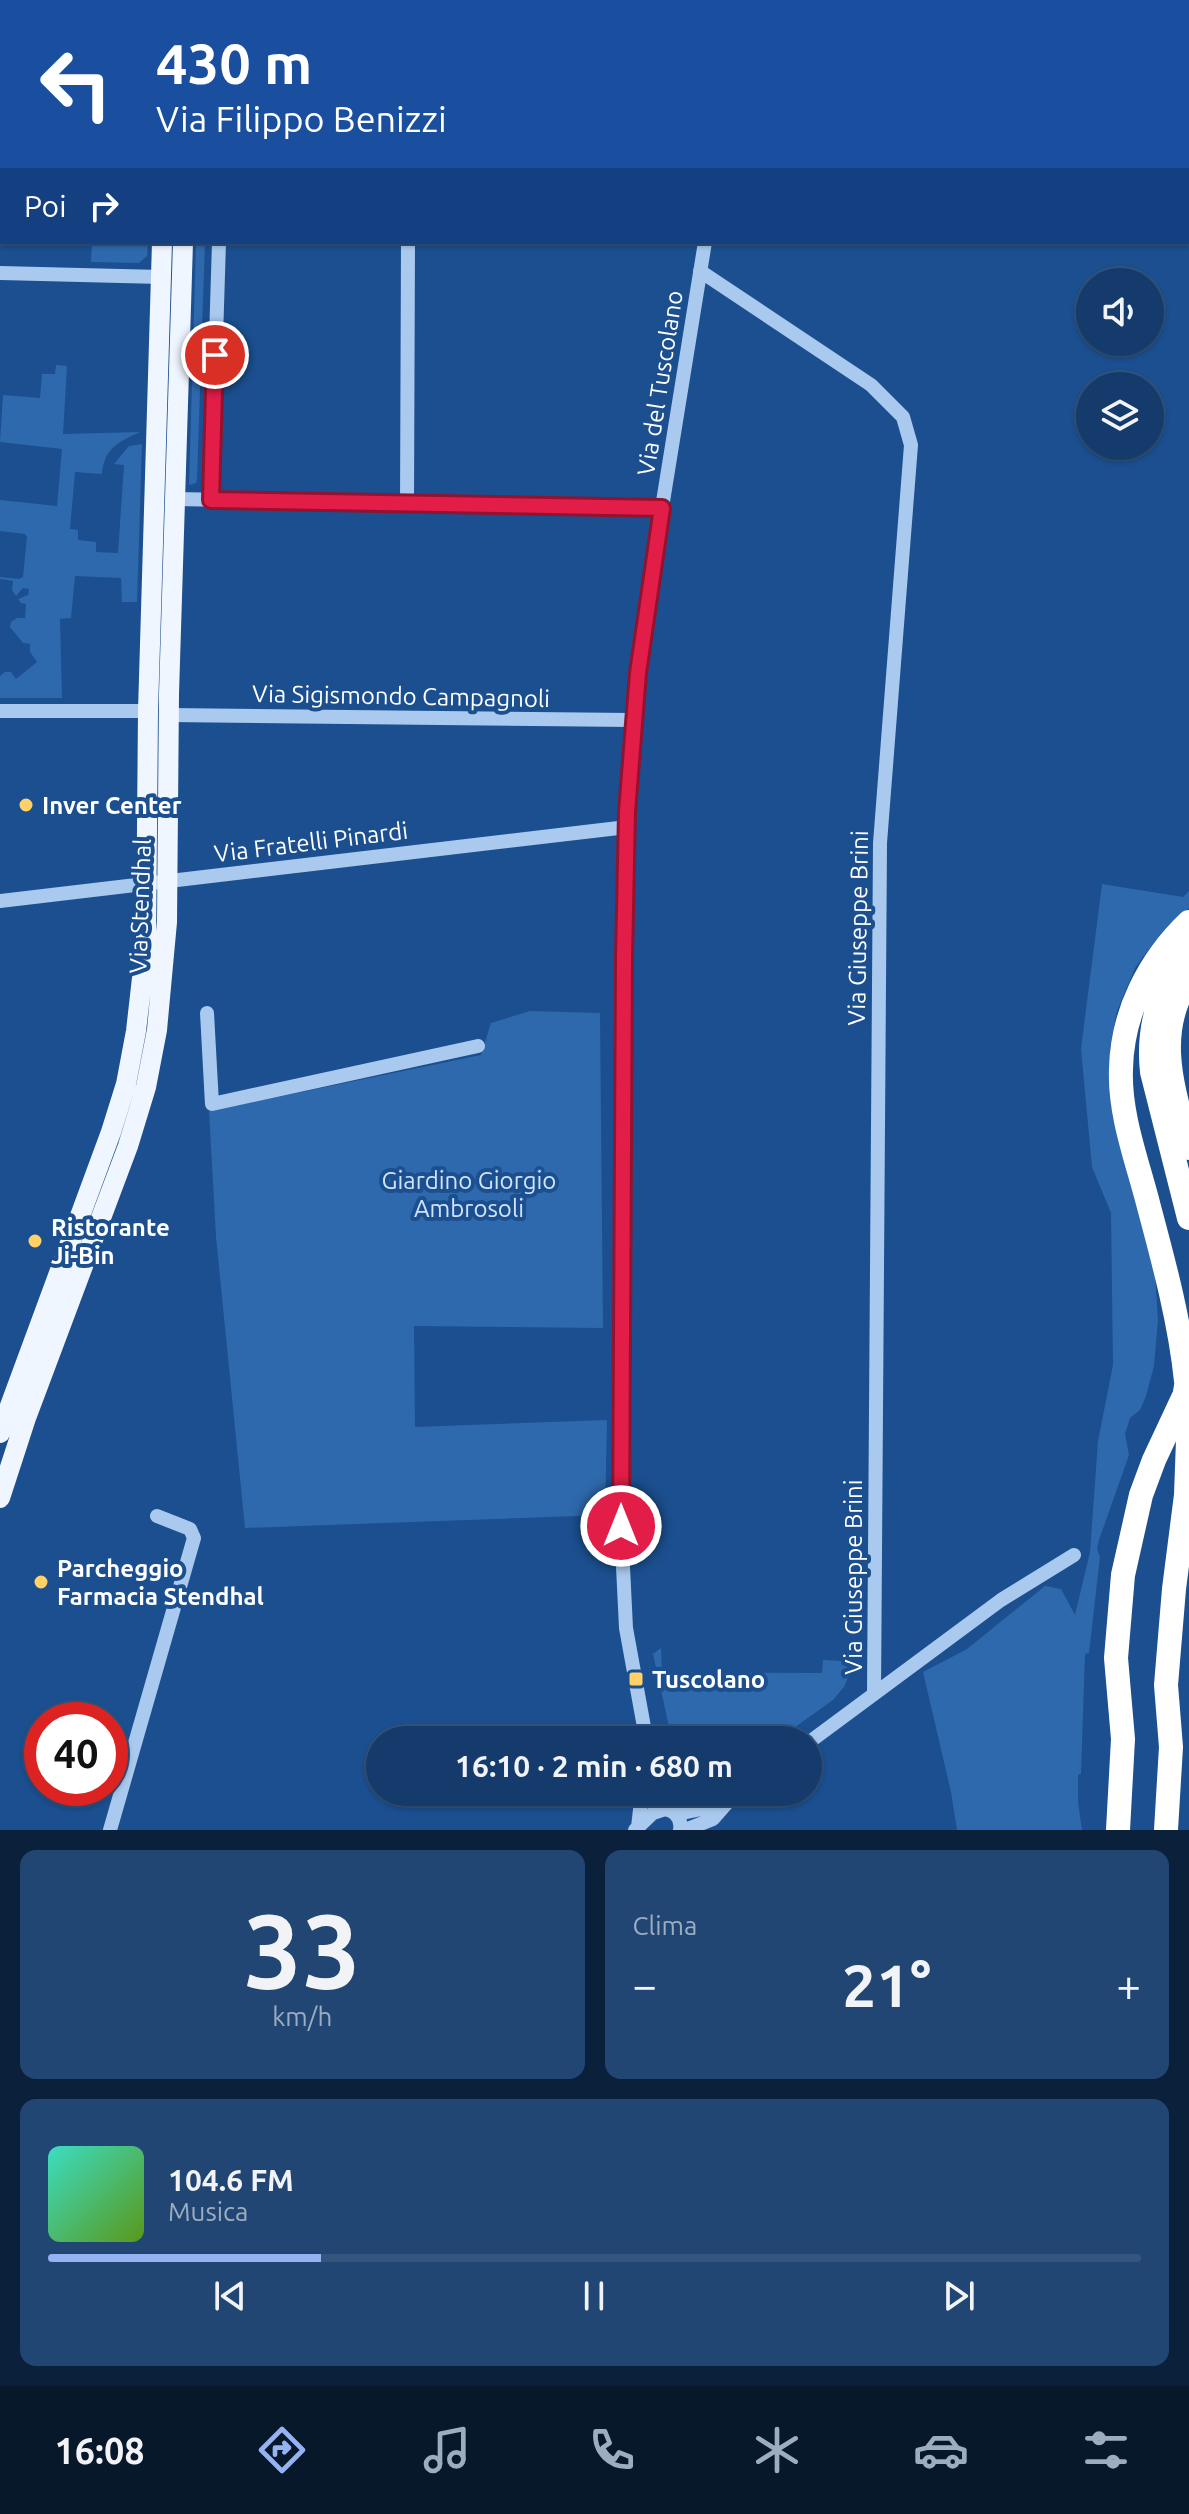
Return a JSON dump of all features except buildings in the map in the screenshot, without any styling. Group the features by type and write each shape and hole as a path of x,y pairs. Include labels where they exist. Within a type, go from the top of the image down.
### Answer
{"highway":[{"path":"1166,1830 1171,1747 1166,1685 1186,1495 1187,1380 1171,1299 1130,1132 1120,1071 1123,1041 1138,993 1166,947 1189,922"},
{"path":"1189,951 1162,994 1151,1029 1150,1048 1156,1089 1189,1218"},
{"path":"1189,978 1174,1007 1167,1054 1189,1148"},
{"path":"1118,1830 1123,1739 1116,1658 1123,1575 1141,1495 1187,1380"}],"main road":[{"name":"Via Stendhal","path":"0,1498 26,1418 107,1206 143,1099 163,988 148,711 162,244"},
{"name":"Via Stendhal","path":"0,1433 100,1165 126,1084 142,994 148,921 158,883 169,715 183,244"}],"street":[{"path":"211,500 219,244"},
{"path":"407,505 408,244"},
{"name":"Via del Tuscolano","path":"644,1726 626,1628 621,1526 627,827 632,720 705,244"},
{"name":"Via Giuseppe Brini","path":"700,271 871,385 903,417 911,445 880,843 874,1694"},
{"path":"0,273 161,277"},
{"path":"175,499 662,508"},
{"path":"0,711 148,711"},
{"name":"Via Sigismondo Campagnoli","path":"169,715 632,720"},
{"name":"Via Fratelli Pinardi","path":"0,901 627,827"},
{"path":"207,1013 212,1104 478,1046"},
{"path":"110,1830 194,1538 190,1529 157,1516"},
{"path":"822,1733 1001,1600 1074,1555"},
{"path":"636,1828 640,1806"},
{"path":"672,1806 683,1830 713,1819 724,1806"},
{"path":"636,1828 659,1810 675,1813 711,1806"}],"green space":[{"path":"92,244 148,244 147,256 139,263 91,262"},
{"path":"196,244 205,244 197,479 196,483 189,485"},
{"path":"56,365 67,366 63,434 140,432 120,442 110,452 102,474 75,472 70,529 78,530 78,540 96,542 96,552 118,553 124,465 114,464 129,446 142,444 137,602 122,602 121,578 75,576 71,618 60,619 62,698 0,698 0,676 11,672 16,679 37,662 30,652 30,644 23,643 10,627 17,618 25,618 26,604 18,599 28,595 29,589 23,588 16,596 12,590 13,581 0,577 23,577 27,537 25,534 0,531 0,500 57,506 62,449 0,442 3,395 40,398 42,374 55,374"},
{"path":"1102,884 1183,897 1189,891 1189,908 1156,940 1135,968 1117,1011 1110,1048 1111,1088 1155,1275 1158,1320 1154,1366 1146,1396 1140,1410 1130,1418 1125,1434 1129,1455 1097,1549 1100,1557 1089,1653 1085,1654 1081,1774 1078,1775 1082,1830 957,1830 923,1672 967,1649 1045,1586 1061,1589 1075,1615 1090,1552 1098,1441 1113,1365 1111,1213 1092,1167 1081,1049"},
{"name":"Giardino Giorgio Ambrosoli","path":"530,1011 600,1013 603,1328 414,1326 415,1427 607,1420 605,1515 245,1528 216,1237 209,1111 481,1055 491,1023"},
{"path":"661,1648 662,1672 822,1673 823,1660 841,1661 851,1670 844,1687 833,1700 797,1726 669,1726 653,1654"}],"place":[{"name":"Inver Center","path":"26,805"},
{"name":"Ristorante Ji-Bin","path":"35,1241"},
{"name":"Parcheggio Farmacia Stendhal","path":"41,1582"},
{"name":"Tuscolano","path":"636,1679"}],"route":[{"path":"215,355 211,500 662,508 632,720 627,812 621,1526"}]}
